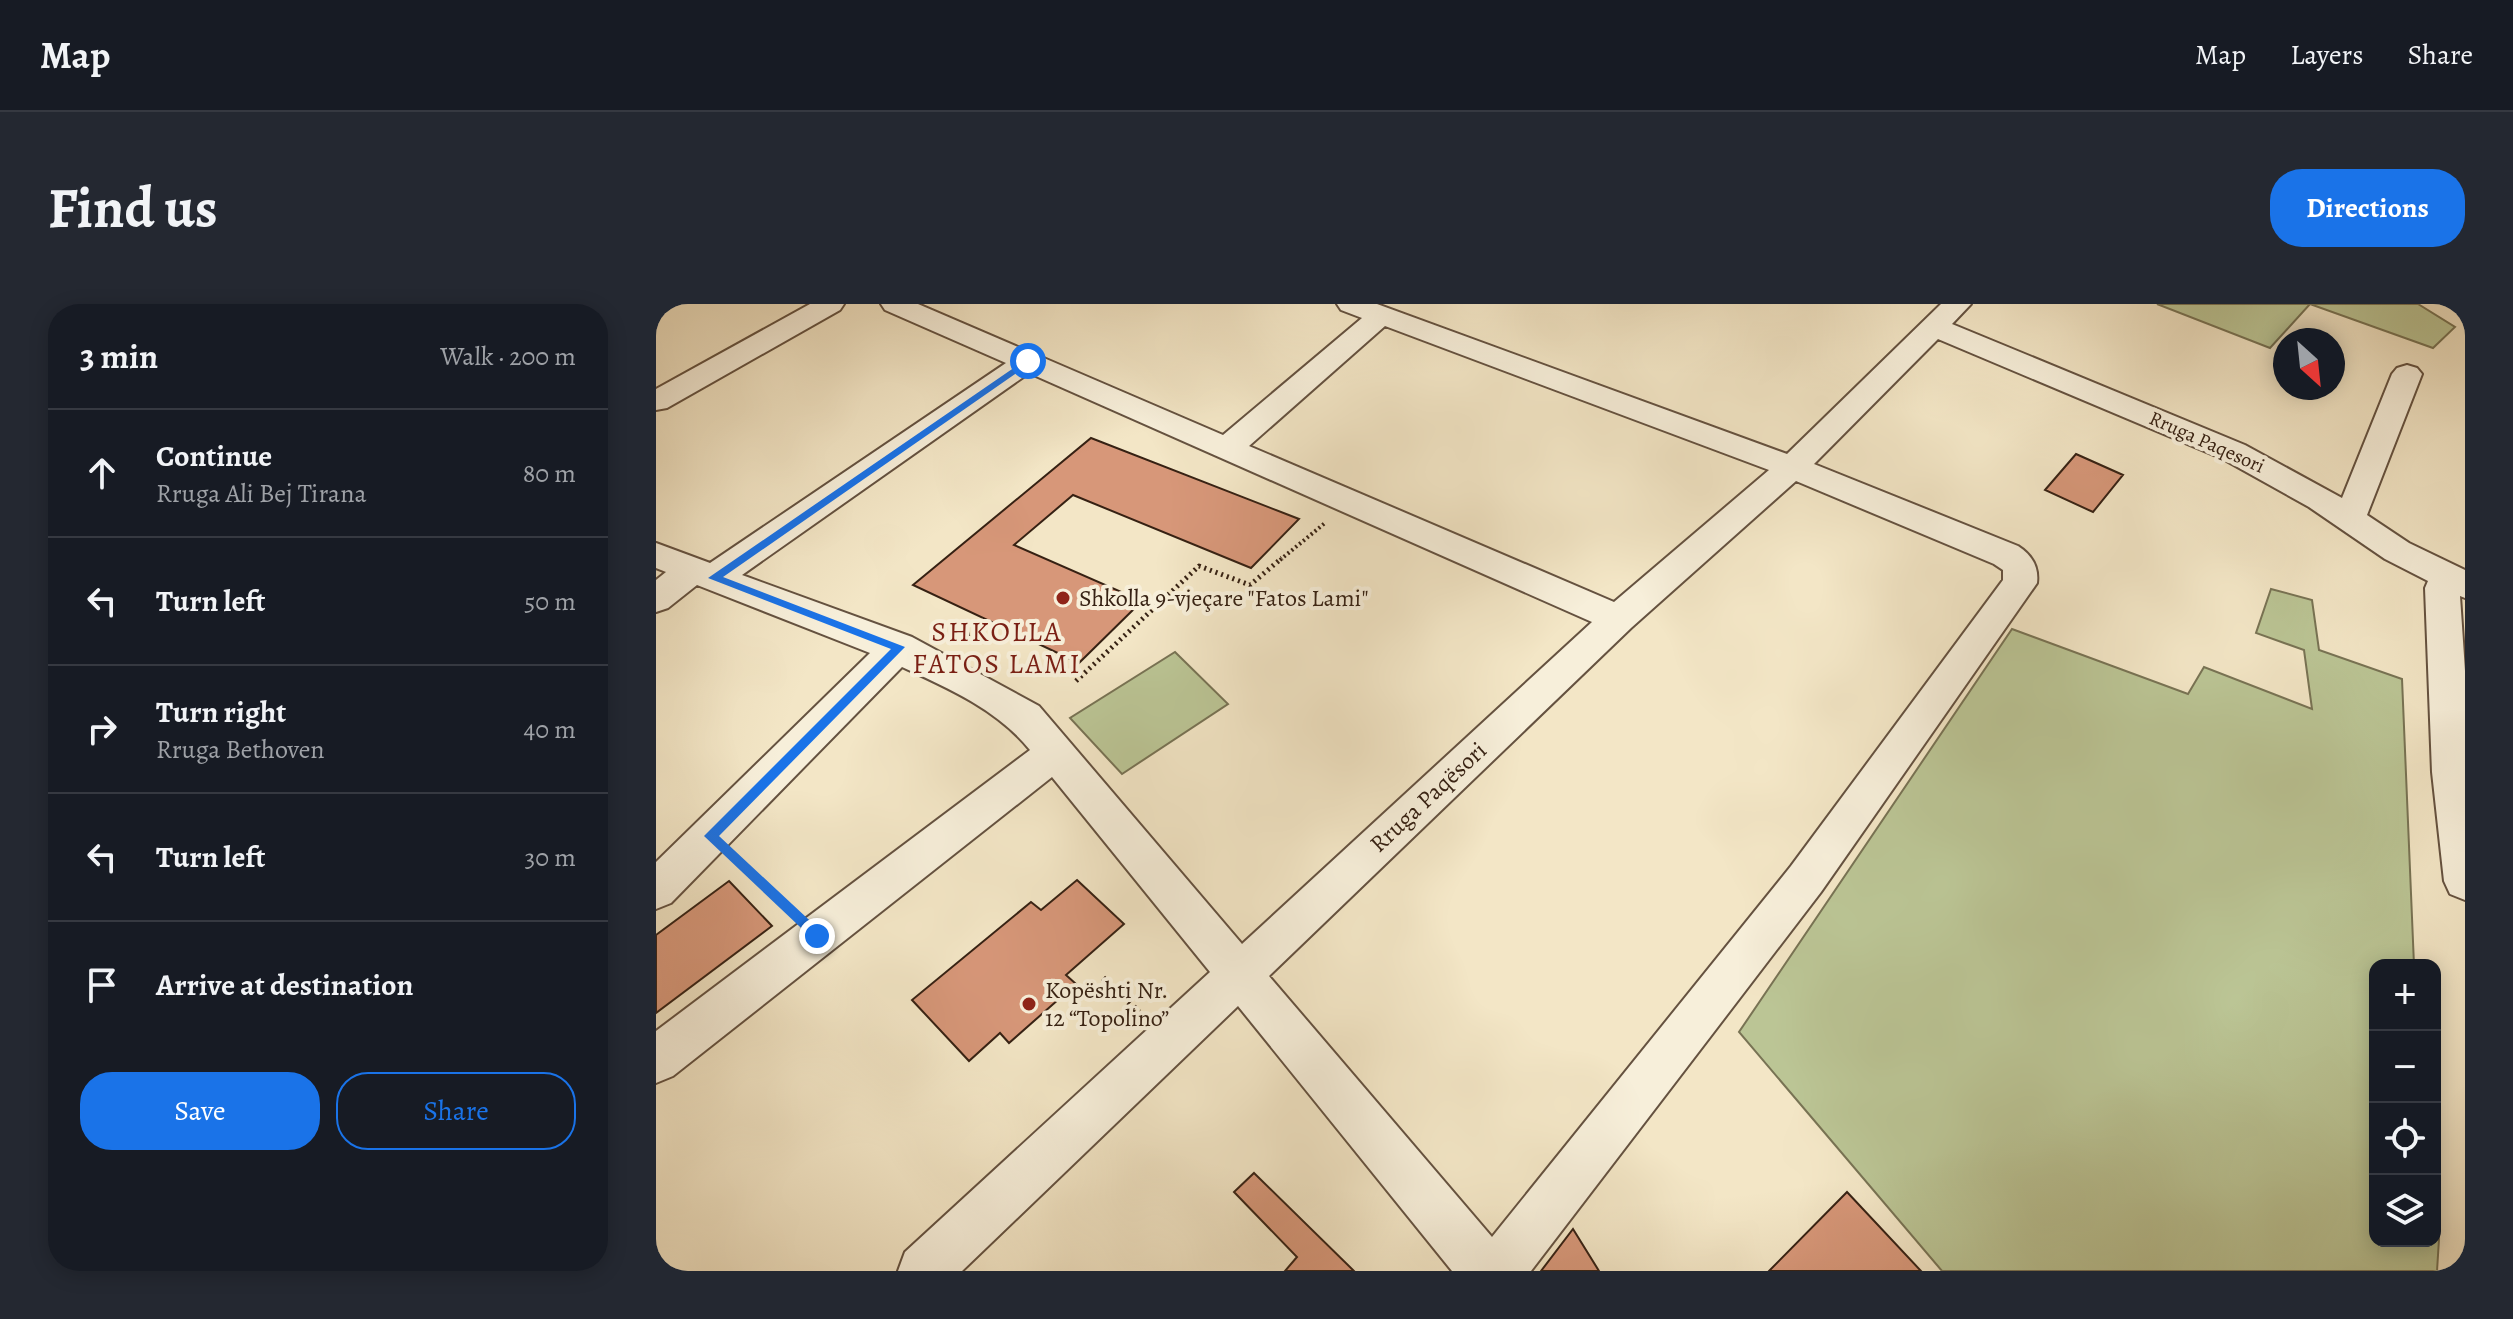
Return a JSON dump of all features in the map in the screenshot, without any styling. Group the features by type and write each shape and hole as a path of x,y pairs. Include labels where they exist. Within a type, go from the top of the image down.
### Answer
{"street":[{"path":"656,401 830,304"},
{"path":"895,304 1618,619"},
{"path":"1351,304 1792,467 2006,555 2018,562 2022,572 2020,583 1806,879 1498,1271"},
{"path":"1228,447 1382,315"},
{"name":"Rruga Paqësori","path":"924,1271 1618,619 1792,467 1946,316"},
{"name":"Rruga Paqesori","path":"1946,316 2277,473 2397,551 2457,580"},
{"path":"656,599 687,568 1028,361"},
{"path":"2349,520 2407,374"},
{"path":"687,568 899,647 982,688 1026,717 1486,1271"},
{"path":"2457,580 2442,588 2442,604 2452,772 2465,881"},
{"path":"656,890 899,647"},
{"path":"656,1060 1057,751"}],"path":[{"path":"1076,681 1199,566 1250,585 1336,514"},
{"path":"710,836 817,936"},
{"path":"1103,978 1141,1014"}],"green space":[{"path":"2157,304 2310,304 2288,328 2273,328 2273,345 2270,348"},
{"path":"2310,304 2418,304 2455,327 2433,348"},
{"path":"2271,589 2312,600 2319,650 2402,679 2414,959 2369,959 2369,1247 2438,1247 2437,1271 1942,1271 1739,1032 2012,629 2188,694 2204,667 2312,709 2304,650 2256,633"},
{"path":"1175,652 1228,704 1122,774 1070,718"}],"building":[{"name":"Shkolla 9-vjeçare \"Fatos Lami\"","path":"1091,438 1299,519 1251,568 1073,495 1014,545 1142,601 1079,663 913,585"},
{"path":"2076,454 2123,475 2093,512 2045,490"},
{"path":"1077,880 1124,924 1066,975 1076,984 1009,1043 1000,1033 969,1061 912,1000 1031,902 1041,910"},
{"path":"729,881 772,926 656,1013 656,935"},
{"path":"1254,1173 1354,1271 1285,1271 1297,1257 1234,1192"},
{"path":"1847,1192 1921,1271 1769,1271"},
{"path":"1573,1229 1599,1271 1541,1271"}],"place":[{"name":"Shkolla 9-vjeçare \"Fatos Lami\"","path":"1063,598"},
{"name":"Kopështi Nr. 12 “Topolino”","path":"1029,1004"}],"district":[{"name":"SHKOLLA FATOS LAMI","path":"997,648"}],"route":[{"path":"817,936 710,836 899,647 713,578 1028,361"}]}
